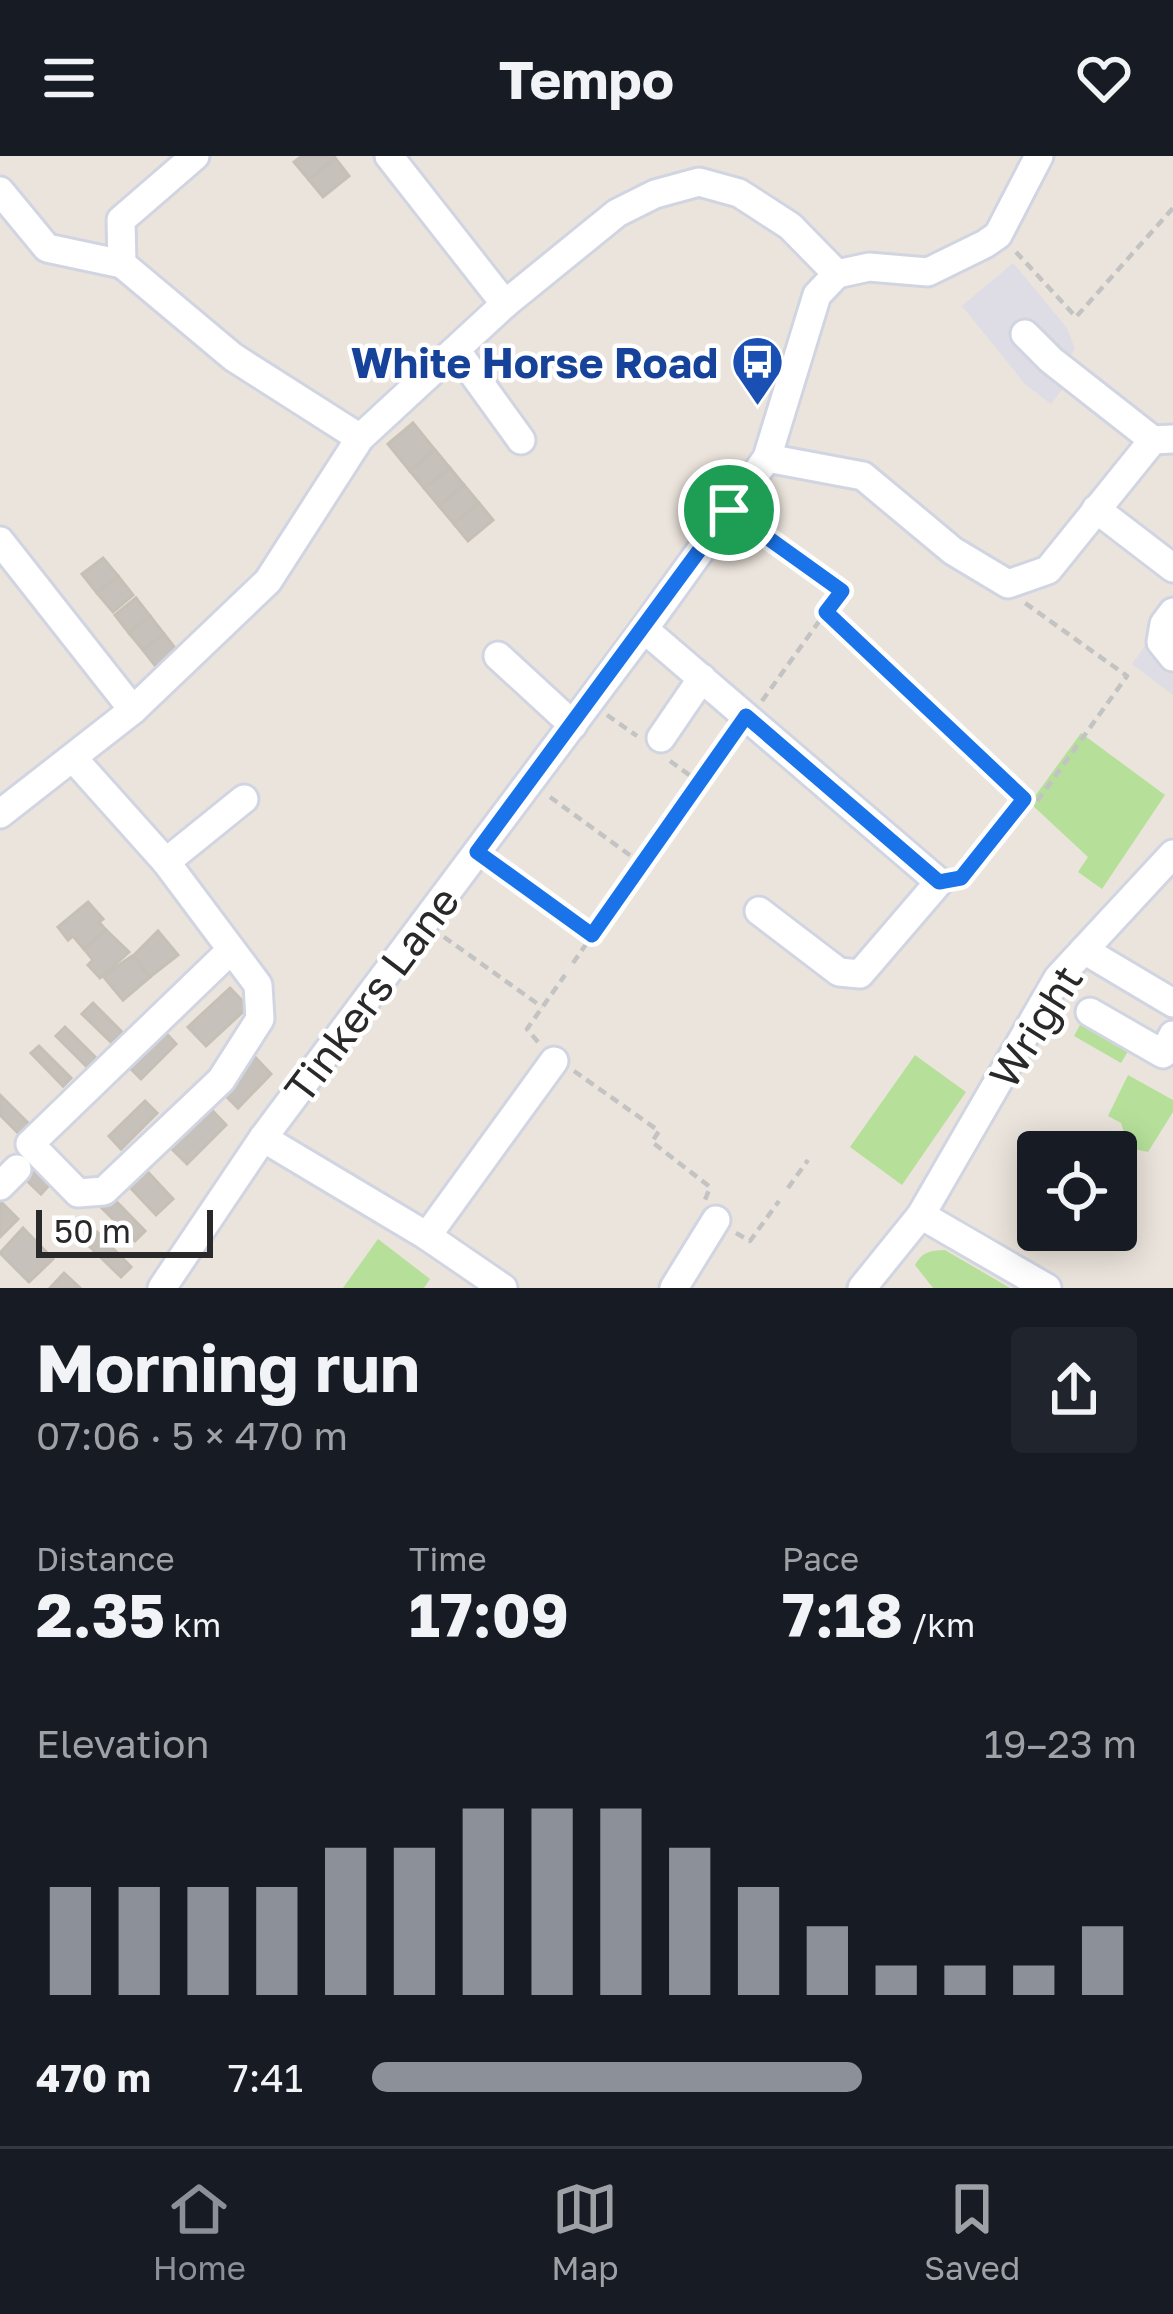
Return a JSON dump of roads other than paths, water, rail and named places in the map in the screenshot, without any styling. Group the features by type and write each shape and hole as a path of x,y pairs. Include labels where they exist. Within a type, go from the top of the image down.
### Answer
{"street":[{"path":"122,264 121,220 195,156"},
{"path":"389,156 505,304"},
{"path":"0,814 133,710 268,581 359,438 505,304 617,213 696,169 790,226 837,274 869,267 928,272 998,235 1039,156"},
{"path":"0,190 47,248 122,264 233,357 359,438"},
{"name":"Tinkers Lane","path":"162,1288 263,1138 767,458 817,296 837,274"},
{"path":"767,458 863,476 953,551 1008,584 1048,570 1096,509 1163,440 1051,360 1025,334"},
{"path":"456,350 521,440"},
{"path":"1096,509 1173,568"},
{"path":"0,542 133,710"},
{"path":"1173,612 1160,642 1173,657"},
{"path":"644,629 939,882 860,974 839,973 759,911"},
{"path":"498,656 573,725"},
{"path":"661,738 702,678"},
{"path":"74,758 166,862 258,985 260,1018 221,1080 104,1191 78,1193 30,1144 231,950"},
{"path":"166,862 244,800"},
{"name":"Wright","path":"862,1288 921,1215 1058,978 1173,854"},
{"path":"1084,950 1173,1003"},
{"path":"1090,1012 1168,1045"},
{"path":"427,1236 554,1060"},
{"path":"263,1138 427,1236 503,1288"},
{"path":"921,1215 1047,1288"},
{"path":"674,1288 716,1220"}],"place":[{"name":"White Horse Road","path":"757,408"}]}
